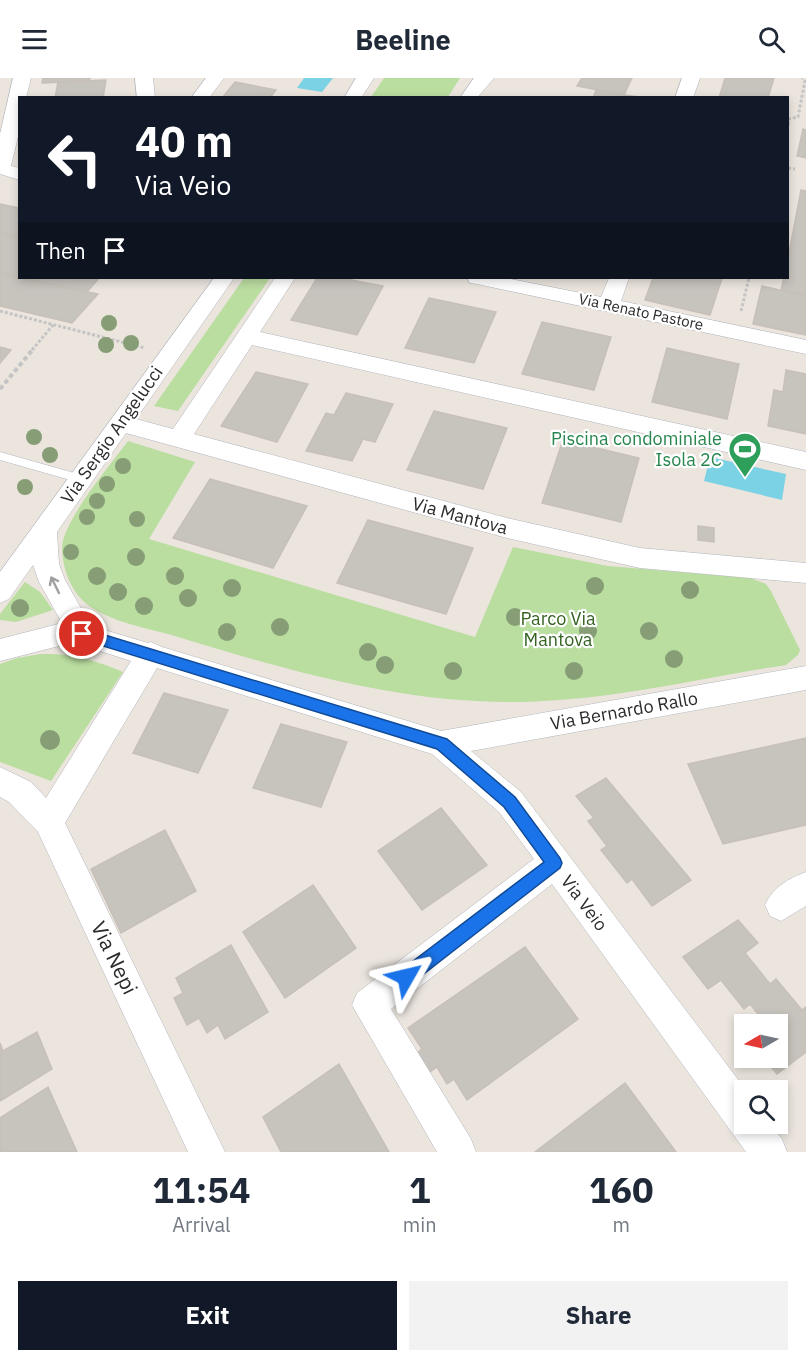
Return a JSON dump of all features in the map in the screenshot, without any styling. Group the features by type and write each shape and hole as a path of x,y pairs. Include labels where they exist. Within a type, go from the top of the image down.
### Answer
{"street":[{"path":"19,96 22,78"},
{"path":"144,78 146,96"},
{"path":"201,96 215,78"},
{"path":"353,96 365,78"},
{"path":"469,96 475,86 485,78"},
{"path":"685,96 691,78"},
{"path":"7,171 18,103"},
{"name":"Via Sergio Angelucci","path":"0,592 223,279"},
{"path":"178,440 284,279"},
{"name":"Via Renato Pastore","path":"482,279 806,347"},
{"path":"609,305 619,279"},
{"path":"246,336 806,461"},
{"name":"Via Mantova","path":"121,423 507,528 640,558 806,573"},
{"path":"44,531 46,564 52,582 82,634"},
{"name":"Via Veio","path":"0,650 63,634 82,634 441,744 510,802 734,1105"},
{"path":"49,822 151,654"},
{"name":"Via Bernardo Rallo","path":"441,744 806,678"},
{"name":"Via Nepi","path":"0,781 20,792 49,822 207,1152"},
{"path":"458,1152 369,1005 554,863"},
{"path":"756,1134 769,1152"}],"lane":[{"path":"0,456 81,479"}],"path":[{"path":"789,119 798,117 805,81 802,78"},
{"path":"789,168 795,169"},
{"path":"735,332 749,279"},
{"path":"0,311 170,354"},
{"path":"0,389 53,325"}],"green space":[{"path":"384,78 460,78 449,96 372,96"},
{"path":"243,279 269,279 178,411 154,406"},
{"name":"Parco Via Mantova","path":"128,441 195,462 149,539 475,637 513,547 608,566 750,578 766,584 771,591 800,650 798,655 786,665 654,688 555,700 476,701 432,697 346,683 262,662 131,624 108,616 82,600 69,580 62,549 64,538 78,509"},
{"path":"25,582 40,592 53,610 16,622 0,620 0,614"},
{"path":"41,654 83,658 123,672 51,781 0,762 0,664 17,658"}],"water":[{"path":"304,78 333,78 322,92 297,88"},
{"name":"Piscina condominiale Isola 2C","path":"710,457 786,474 782,500 704,481"}],"building":[{"path":"43,78 90,78 89,81 42,83"},
{"path":"582,78 632,78 624,95 577,86"},
{"path":"725,78 774,78 769,96 720,96"},
{"path":"106,80 103,96 55,96 58,82"},
{"path":"235,82 276,90 272,96 224,96"},
{"path":"596,90 632,96 594,96"},
{"path":"803,129 806,130 806,158 797,156"},
{"path":"801,190 806,191 806,295 781,290 784,279 789,279 789,253"},
{"path":"0,204 18,208 18,238 0,233"},
{"path":"0,233 18,238 18,276 0,272"},
{"path":"0,272 18,279 98,294 72,323 0,306"},
{"path":"28,279 98,279 87,292"},
{"path":"316,279 346,279 383,286 357,335 291,320"},
{"path":"653,279 722,279 710,315 645,300"},
{"path":"762,286 806,296 806,335 753,324"},
{"path":"429,298 496,312 474,363 405,348"},
{"path":"542,322 611,337 594,390 522,374"},
{"path":"0,347 11,350 0,363"},
{"path":"667,348 739,364 727,419 652,402"},
{"path":"786,370 806,374 806,434 768,426 774,390 783,392"},
{"path":"256,372 308,384 277,442 221,426"},
{"path":"346,393 393,404 375,442 363,439 352,461 306,451 326,413 334,415"},
{"path":"434,411 507,428 483,489 407,470"},
{"path":"563,440 639,458 621,522 542,503"},
{"path":"210,479 307,506 273,568 173,538"},
{"path":"368,520 473,548 446,614 337,583"},
{"path":"698,526 714,528 714,542 698,540"},
{"path":"164,693 228,710 198,773 133,753"},
{"path":"281,724 347,742 321,807 253,788"},
{"path":"806,738 806,825 723,844 688,764"},
{"path":"606,778 691,880 652,906 632,879 627,883 601,850 607,846 588,821 594,818 576,796"},
{"path":"441,808 487,865 422,910 378,851"},
{"path":"165,830 196,891 121,933 91,869"},
{"path":"313,885 356,948 285,998 243,932"},
{"path":"738,920 758,943 745,953 770,984 776,979 802,1010 806,1007 806,1052 788,1066 788,1014 758,1014 750,1004 744,1009 721,980 708,989 683,957"},
{"path":"231,945 268,1012 225,1039 218,1025 207,1033 199,1018 187,1025 174,998 183,993 176,978"},
{"path":"525,947 578,1019 467,1100 454,1079 447,1084 437,1067 427,1074 415,1055 422,1049 408,1028"},
{"path":"37,1032 52,1069 0,1101 0,1043 3,1051"},
{"path":"339,1064 389,1152 281,1152 263,1117"},
{"path":"772,1068 785,1068 777,1074"},
{"path":"625,1083 676,1152 535,1152"},
{"path":"48,1087 77,1152 0,1152 0,1118"}],"place":[{"name":"Piscina condominiale Isola 2C","path":"745,478"}],"route":[{"path":"82,634 441,744 510,802 554,863 406,977"}]}
